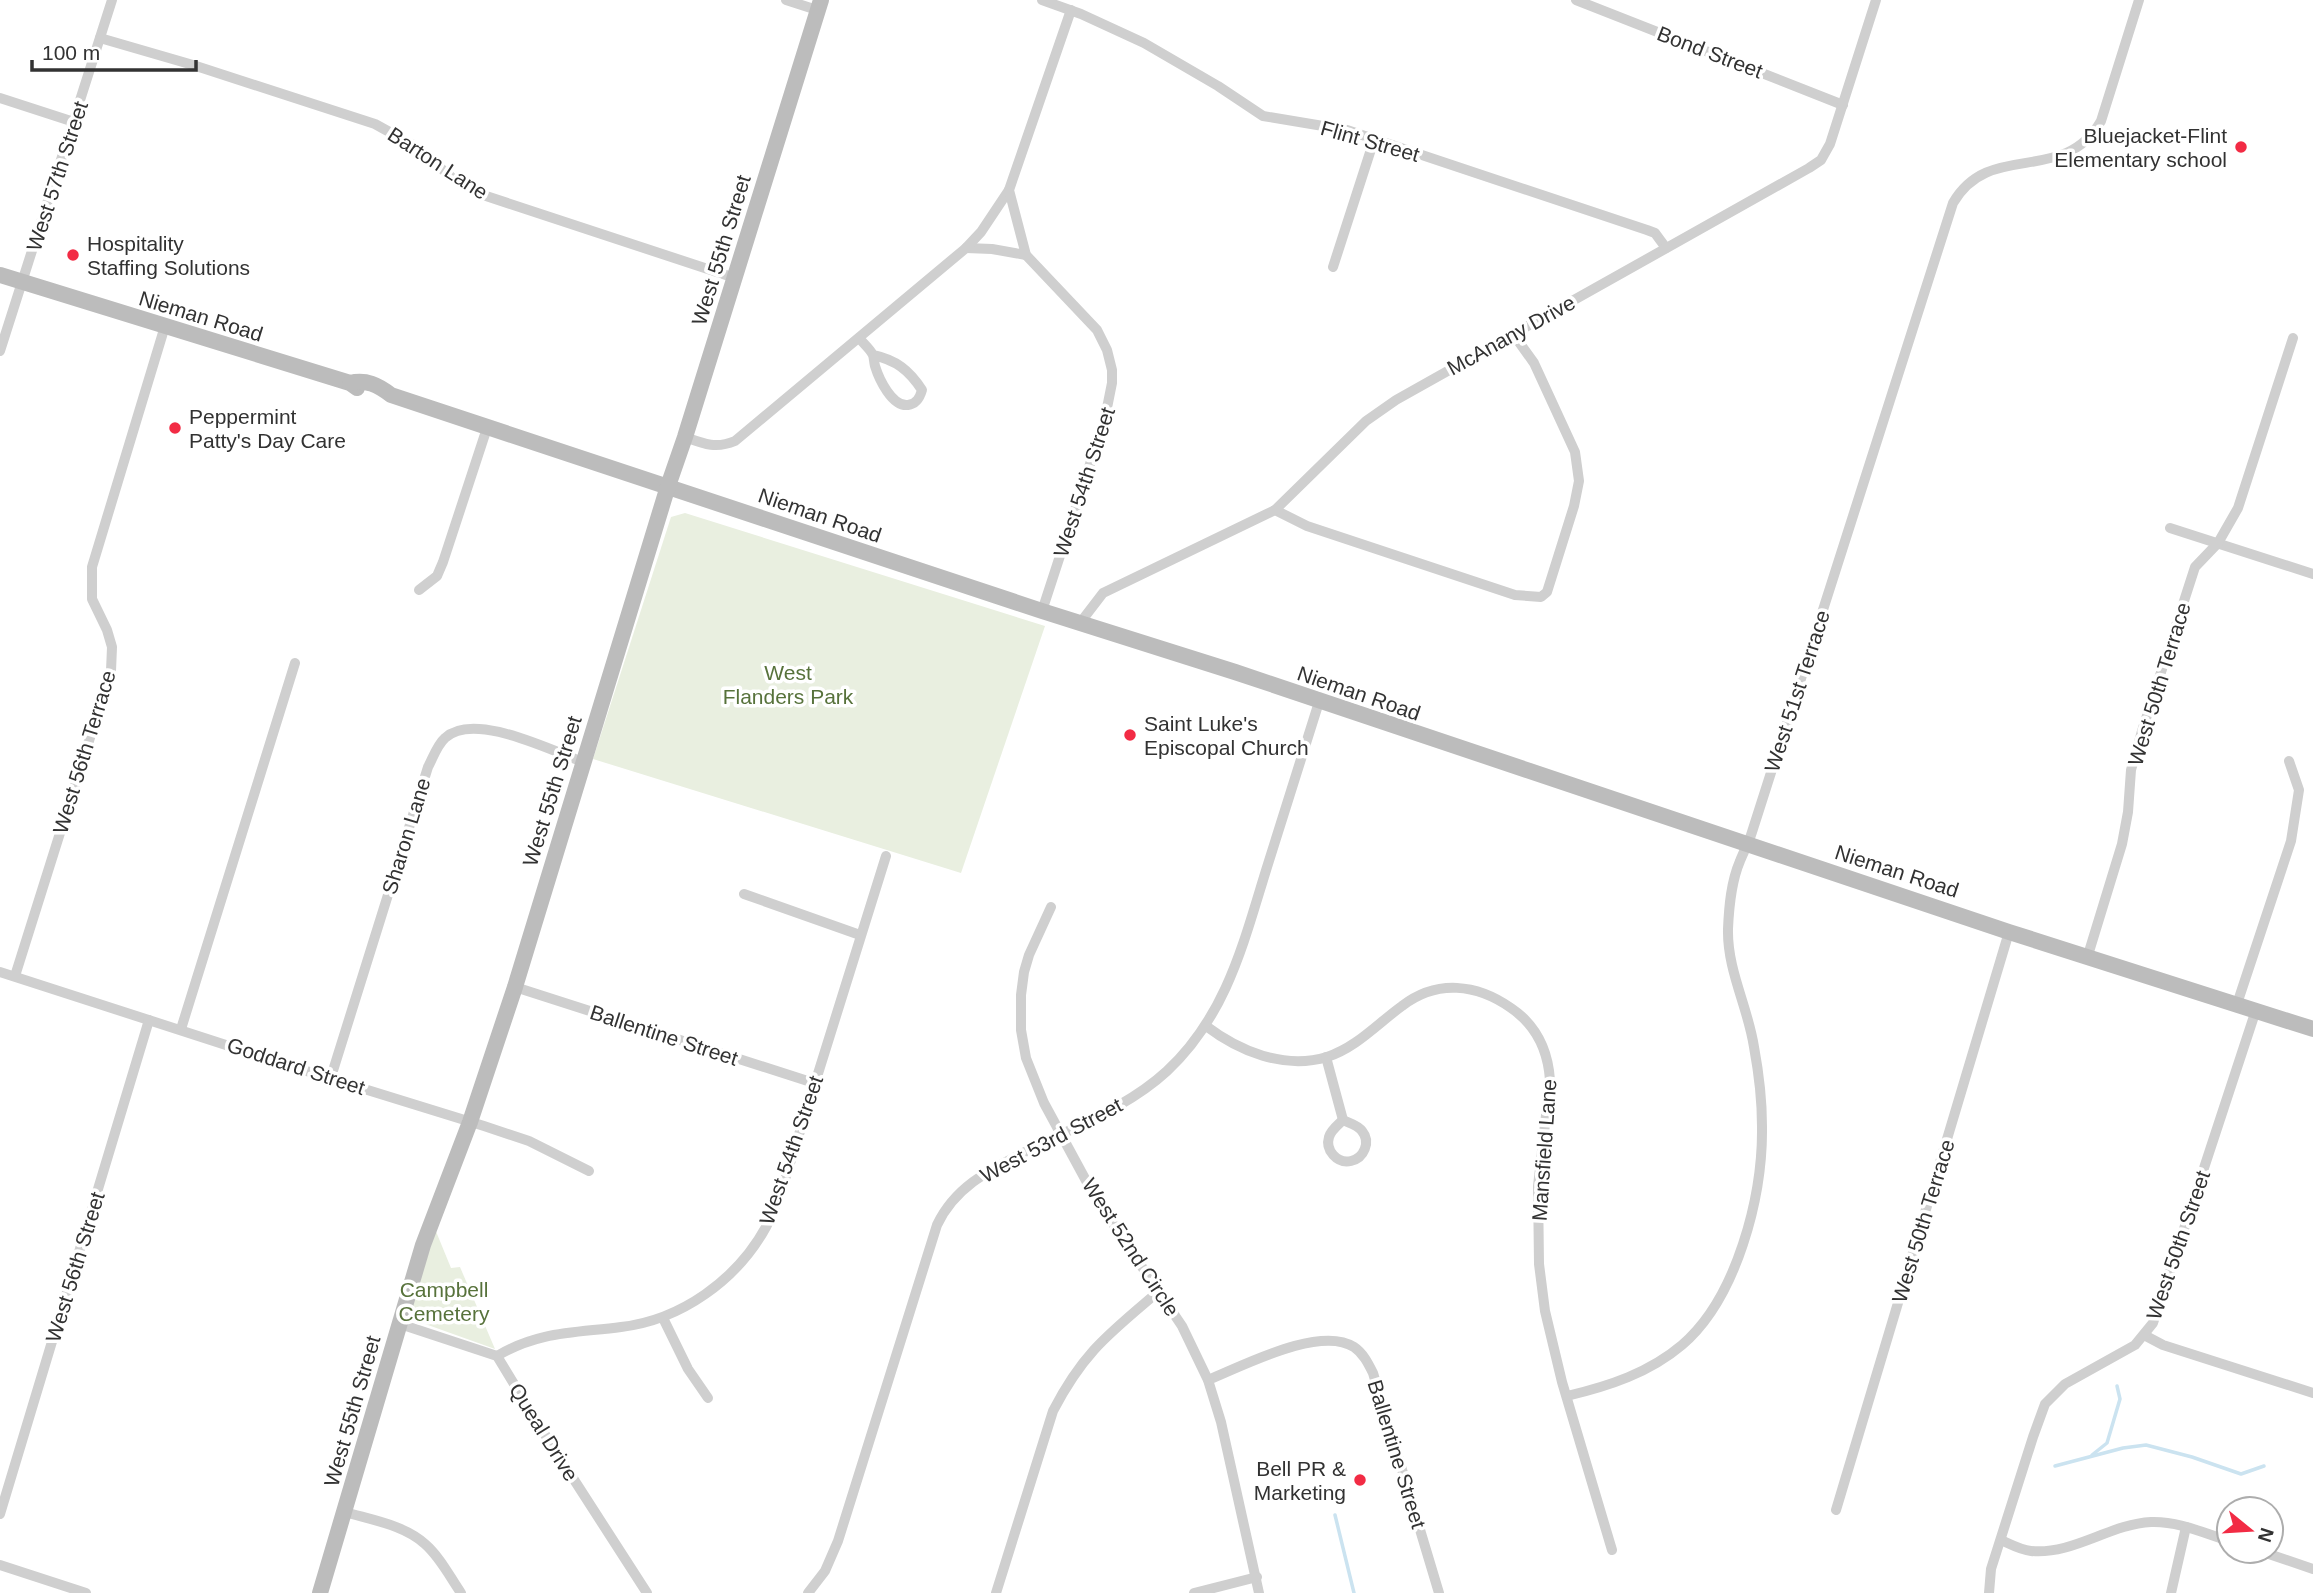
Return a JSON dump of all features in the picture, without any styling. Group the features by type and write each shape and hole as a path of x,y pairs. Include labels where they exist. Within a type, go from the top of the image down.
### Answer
{"main road":[{"name":"West 55th Street","path":"320,1593 423,1245 470,1122 515,987 819,5"},
{"name":"Nieman Road","path":"0,275 350,383 378,396 391,395 1234,672 2009,932 2313,1029"}],"street":[{"name":"West 57th Street","path":"0,351 112,0"},
{"path":"786,0 819,5"},
{"name":"Flint Street","path":"1042,0 1144,43 1263,116 1336,127 1647,230 1655,233 1666,248"},
{"name":"Bond Street","path":"1576,0 1843,105"},
{"name":"McAnany Drive","path":"1080,623 1103,593 1275,510 1366,421 1440,375 1821,160 1830,144 1876,0"},
{"name":"West 51st Terrace","path":"1567,1396 1636,1375 1684,1344 1714,1308 1740,1253 1754,1199 1762,1128 1761,1091 1754,1044 1731,962 1728,932 1730,897 1739,862 1748,844 1953,203 1959,192 1975,177 1989,170 2070,153 2093,134 2101,121 2139,0"},
{"path":"685,437 705,444 723,446 735,441 966,248 981,232 1009,190 1071,10"},
{"name":"Barton Lane","path":"100,38 375,124 413,145 455,180 477,193 735,278"},
{"path":"0,98 74,122"},
{"path":"1333,267 1374,140"},
{"name":"West 54th Street","path":"1009,190 1026,256 1097,330 1107,350 1112,370 1111,400 1042,611"},
{"path":"966,248 992,249 1026,256"},
{"name":"West 56th Terrace","path":"15,976 111,671 112,646 92,599 92,567 165,326"},
{"path":"1275,510 1307,526 1515,595 1541,597 1546,592 1574,506 1578,470 1575,452 1540,374 1514,334"},
{"path":"859,338 873,355 886,389 899,404 914,403 922,390 912,374 888,359 873,355"},
{"name":"West 50th Terrace","path":"2088,956 2122,844 2131,770 2195,567 2218,543 2238,508 2293,338"},
{"path":"419,590 437,576 443,562 487,428"},
{"path":"2171,528 2313,574"},
{"path":"181,1029 296,663"},
{"name":"West 53rd Street","path":"808,1593 825,1571 838,1541 937,1224 944,1211 958,1193 980,1175 1125,1102 1166,1071 1206,1026 1232,976 1319,702"},
{"name":"Sharon Lane","path":"331,1077 428,766 444,739 461,728 486,728 583,762"},
{"path":"2237,1004 2291,841 2299,790 2289,761"},
{"name":"West 54th Street","path":"497,1356 538,1337 626,1327 663,1318 715,1287 735,1269 767,1226 781,1192 886,856"},
{"path":"744,894 860,934"},
{"name":"West 52nd Circle","path":"1051,907 1028,955 1024,972 1021,1030 1026,1058 1037,1087 1096,1199 1182,1326 1208,1380 1221,1422 1259,1593"},
{"name":"West 50th Terrace","path":"1836,1510 2009,932"},
{"name":"Goddard Street","path":"0,972 529,1141 589,1171"},
{"name":"Ballentine Street","path":"515,987 814,1083"},
{"name":"Mansfield Lane","path":"1206,1026 1233,1044 1258,1055 1286,1060 1326,1057 1352,1045 1413,999 1441,988 1463,987 1494,996 1534,1029 1546,1056 1550,1080 1538,1186 1539,1264 1552,1345 1612,1550"},
{"name":"West 50th Street","path":"1989,1593 1991,1569 2045,1404 2065,1384 2119,1354 2144,1335 2153,1322 2256,1010"},
{"name":"West 56th Street","path":"0,1514 149,1020"},
{"path":"1326,1057 1343,1120"},
{"path":"996,1593 1045,1436 1062,1394 1078,1367 1094,1348 1117,1325 1159,1291"},
{"path":"663,1318 688,1369 708,1398"},
{"path":"400,1324 497,1356"},
{"path":"2144,1335 2163,1345 2313,1393"},
{"name":"Ballentine Street","path":"1208,1380 1314,1339 1336,1339 1354,1347 1365,1357 1373,1373 1439,1593"},
{"name":"Queal Drive","path":"497,1356 647,1593"},
{"path":"345,1512 399,1528 423,1542 461,1593"},
{"path":"2001,1540 2030,1551 2052,1551 2141,1523 2169,1523 2215,1536"},
{"path":"2171,1593 2186,1527"},
{"path":"2285,1559 2313,1569"},
{"path":"0,1565 86,1593"},
{"path":"1194,1593 1257,1577"}],"green space":[{"name":"West Flanders Park","path":"685,513 1045,626 961,873 593,759 671,517"},
{"name":"Campbell Cemetery","path":"435,1229 451,1268 460,1267 495,1349 414,1320 410,1312"}],"waterway":[{"path":"2092,1455 2107,1443 2120,1399 2117,1386"},
{"path":"2055,1466 2123,1448 2146,1445 2241,1474 2264,1466"},
{"path":"1335,1515 1354,1593"}],"place":[{"name":"Bluejacket-Flint Elementary school","path":"2241,147"},
{"name":"Hospitality Staffing Solutions","path":"73,255"},
{"name":"Peppermint Patty's Day Care","path":"175,428"},
{"name":"Saint Luke's Episcopal Church","path":"1130,735"},
{"name":"Bell PR & Marketing","path":"1360,1480"}]}
